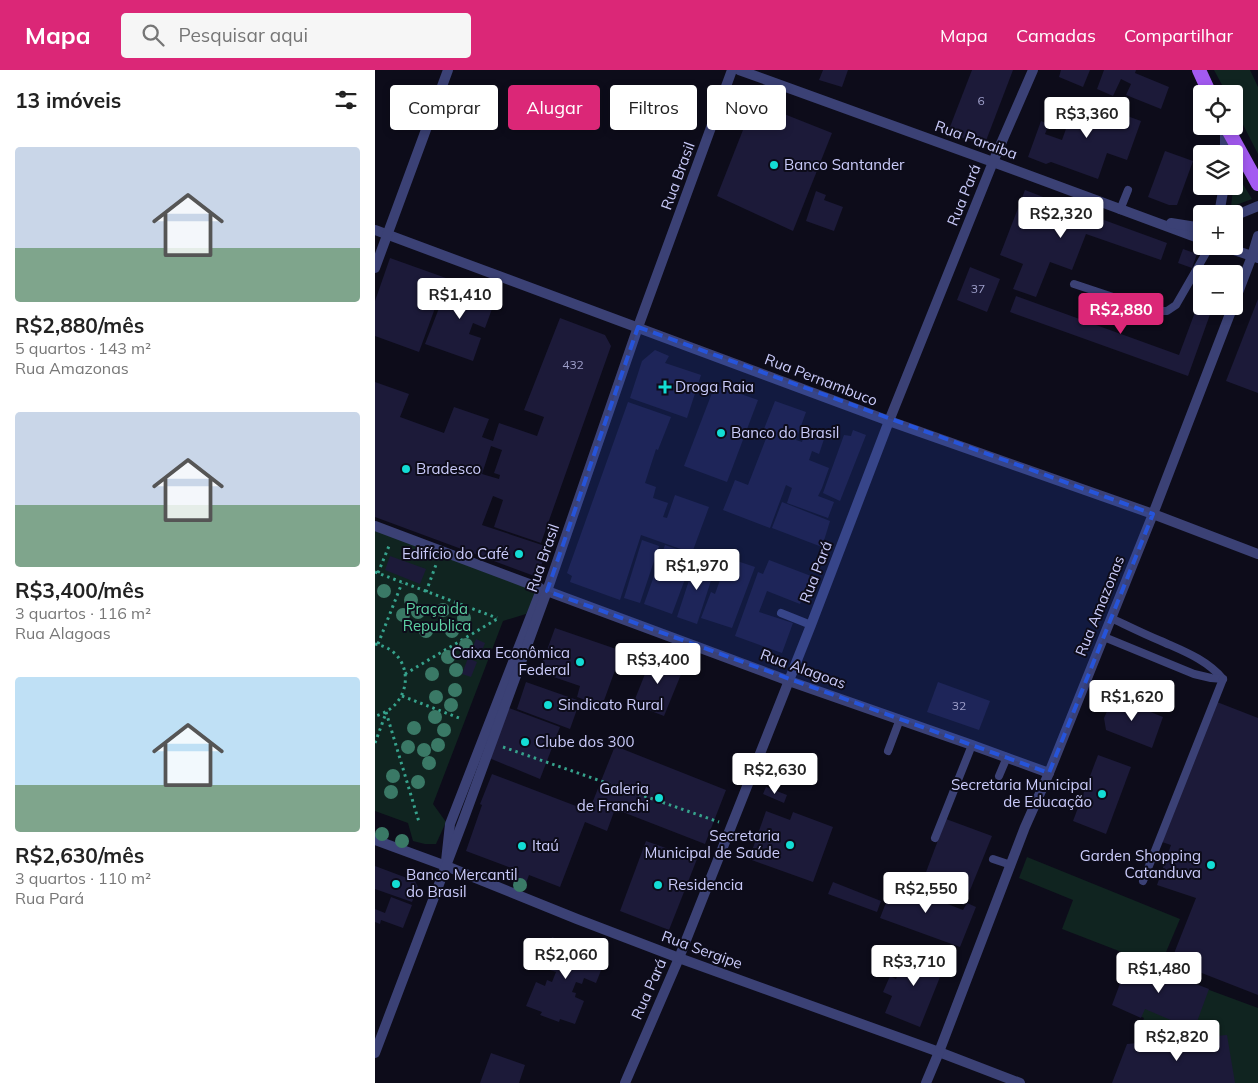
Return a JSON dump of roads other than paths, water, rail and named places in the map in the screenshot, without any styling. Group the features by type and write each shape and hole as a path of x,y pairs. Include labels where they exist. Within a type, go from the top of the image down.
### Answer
{"main road":[{"path":"1199,70 1206,85"},
{"path":"1231,135 1258,184"}],"street":[{"path":"375,268 448,70"},
{"name":"Rua Brasil","path":"375,1053 491,743 544,590 732,70"},
{"name":"Rua Paraiba","path":"739,70 1193,236"},
{"name":"Rua Pará","path":"625,1083 679,958 811,625 889,421 993,162 1033,70"},
{"path":"1243,212 1258,206"},
{"path":"1141,217 1179,225 1193,226"},
{"name":"Rua Pernambuco","path":"375,230 889,421 1153,514 1258,554"},
{"name":"Rua Amazonas","path":"1243,283 1255,257 1258,236"},
{"path":"1243,253 1255,257"},
{"name":"Rua Amazonas","path":"926,1083 1025,827 1049,773 1153,514 1229,315"},
{"name":"Rua Alagoas","path":"375,526 789,681 973,744 1049,773"},
{"path":"445,866 450,824 544,590"},
{"name":"Rua Sergipe","path":"375,840 679,958 1021,1083"}],"lane":[{"path":"1120,210 1128,190"},
{"path":"1074,284 1155,311 1167,311 1176,305 1205,255"},
{"path":"781,612 811,625"},
{"path":"1111,618 1205,662 1214,675"},
{"path":"1103,637 1194,674 1214,675 1223,679 1143,880"},
{"path":"889,751 900,720"},
{"path":"935,838 973,744"},
{"path":"999,776 1007,757"},
{"path":"993,859 1011,865"}],"place":[{"name":"Banco Santander","path":"774,165"},
{"name":"Droga Raia","path":"665,387"},
{"name":"Banco do Brasil","path":"721,433"},
{"name":"Bradesco","path":"406,469"},
{"name":"Edifício do Café","path":"519,554"},
{"name":"Caixa Econômica Federal","path":"580,662"},
{"name":"Sindicato Rural","path":"548,705"},
{"name":"Clube dos 300","path":"525,742"},
{"name":"Secretaria Municipal de Educação","path":"1102,794"},
{"name":"Galeria de Franchi","path":"659,798"},
{"name":"Secretaria Municipal de Saúde","path":"790,845"},
{"name":"Itaú","path":"522,846"},
{"name":"Garden Shopping Catanduva","path":"1211,865"},
{"name":"Banco Mercantil do Brasil","path":"396,884"},
{"name":"Residencia","path":"658,885"}],"park label":[{"name":"Praça da Republica","path":"437,618"}]}
